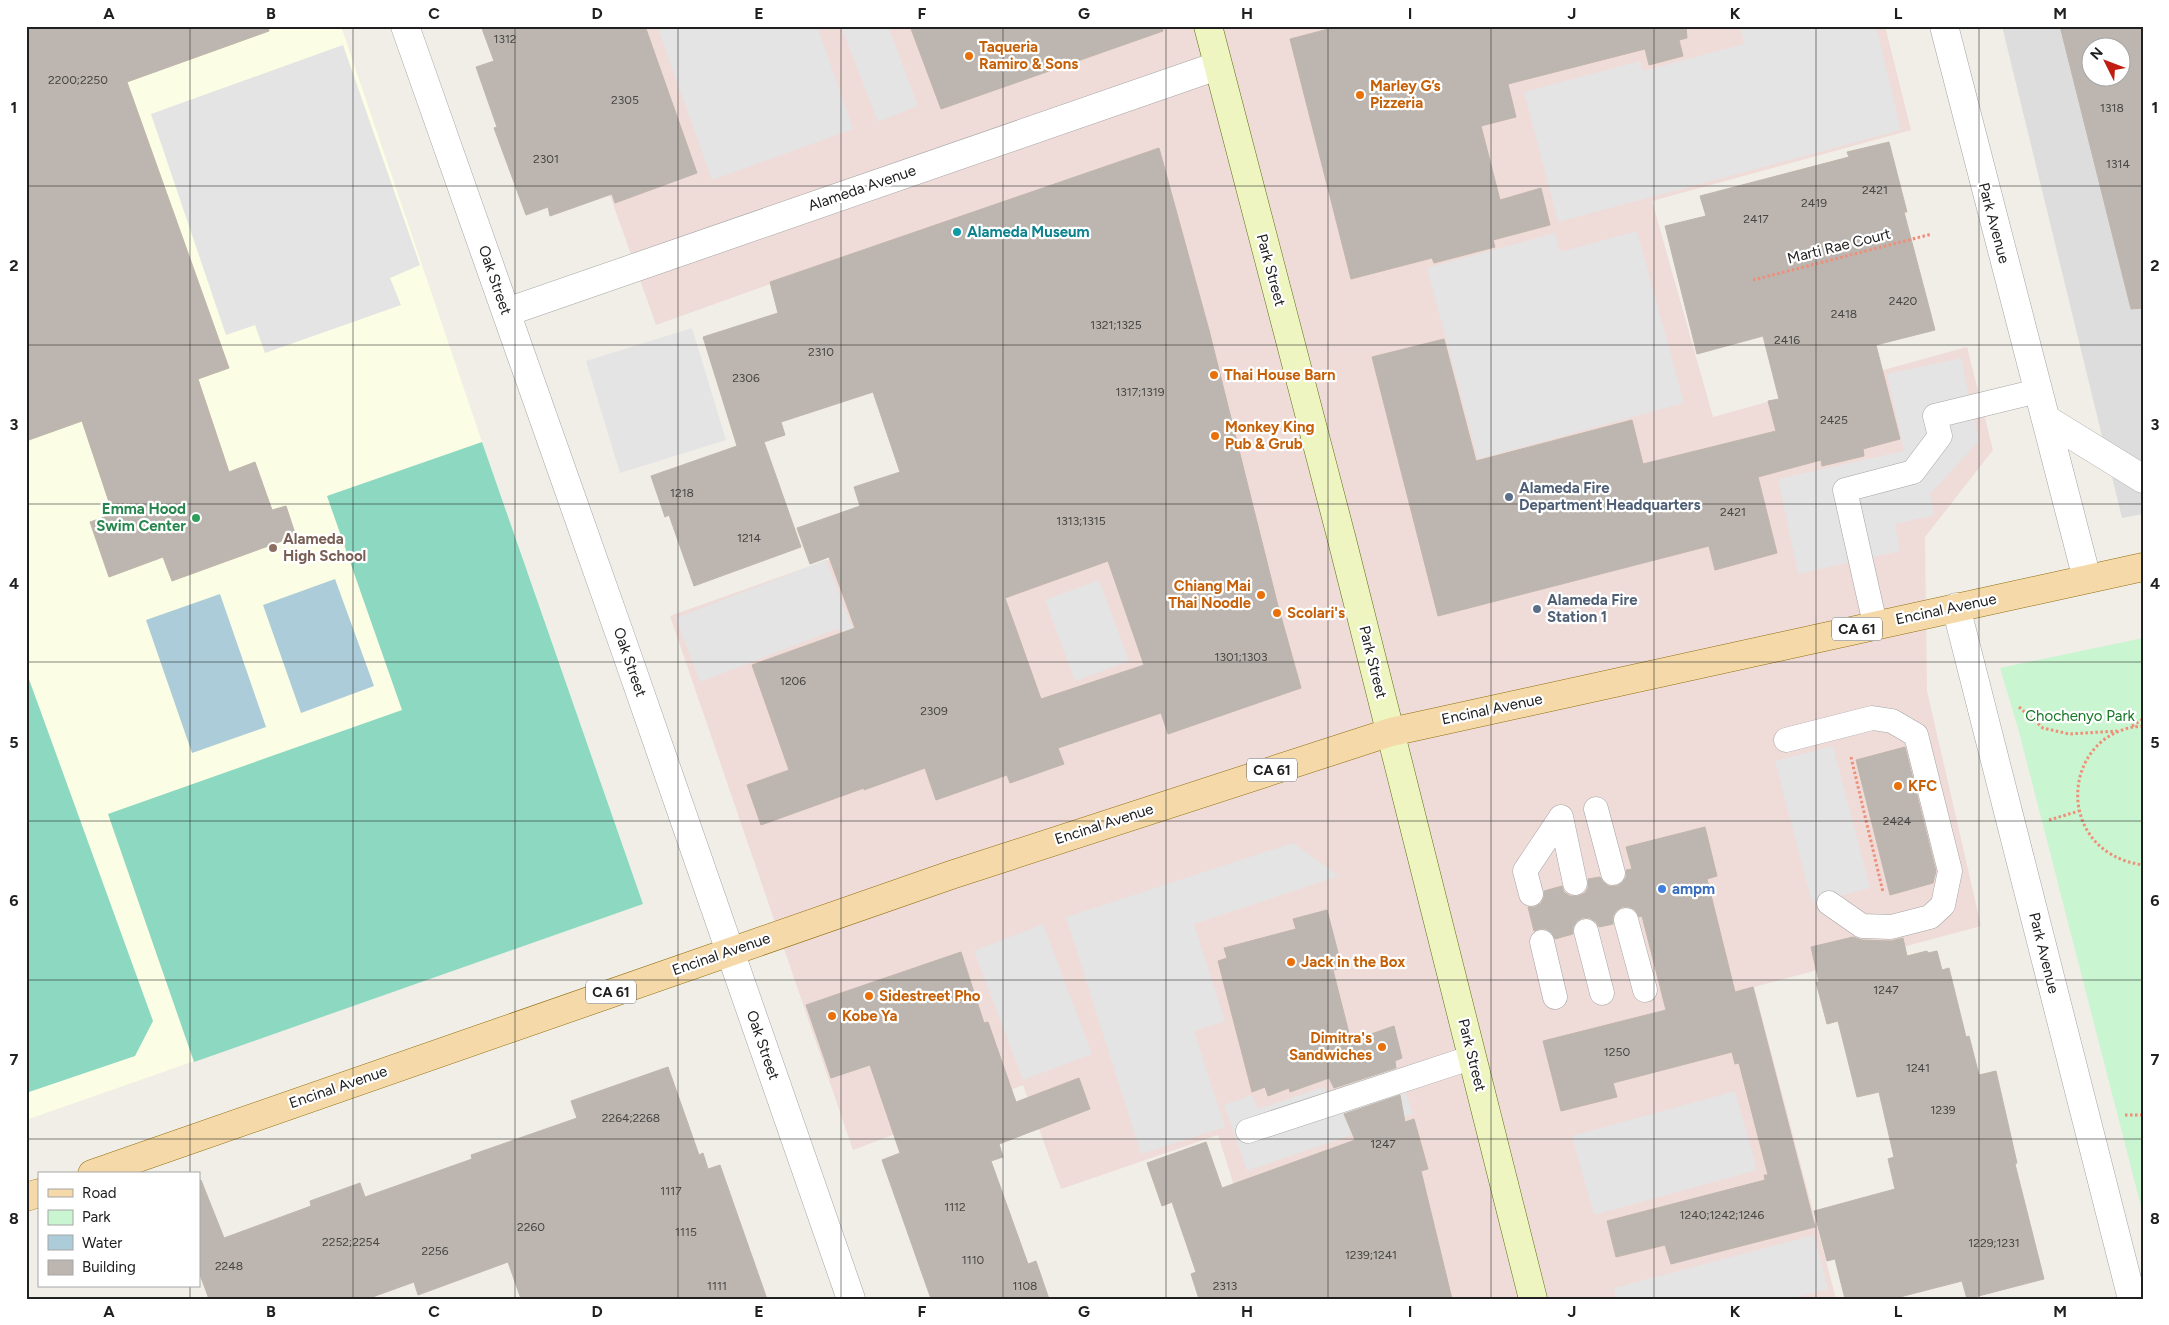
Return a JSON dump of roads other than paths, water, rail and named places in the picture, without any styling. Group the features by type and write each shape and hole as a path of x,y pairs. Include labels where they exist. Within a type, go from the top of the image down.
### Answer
{"main road":[{"name":"Park Street","path":"1208,26 1391,732 1533,1299"},
{"name":"Encinal Avenue","path":"98,1172 1007,856 1391,732 1956,606 2143,567"},
{"path":"26,1197 38,1192"}],"street":[{"name":"Oak Street","path":"405,26 507,312 851,1299"},
{"name":"Park Avenue","path":"1944,26 2087,579"},
{"name":"Alameda Avenue","path":"507,312 1217,66"},
{"path":"2046,419 2143,479"},
{"name":"Park Avenue","path":"1956,606 2132,1299"}],"lane":[{"path":"1875,624 1844,490 1913,472 1940,436 1935,416 2038,391"},
{"path":"1786,740 1872,718 1892,721 1916,735 1950,872 1943,905 1930,917 1891,927 1862,926 1829,903"},
{"path":"1596,809 1613,873"},
{"path":"1531,894 1525,871 1561,817 1575,883"},
{"path":"1626,920 1645,990"},
{"path":"1586,930 1602,993"},
{"path":"1542,942 1554,997"},
{"path":"1248,1131 1473,1057"}],"water":[{"path":"335,579 374,686 301,713 263,605"},
{"path":"220,594 266,727 192,753 146,620"}],"place":[{"name":"Taqueria Ramiro & Sons","path":"969,56"},
{"name":"Marley G’s Pizzeria","path":"1360,95"},
{"name":"Alameda Museum","path":"957,232"},
{"name":"Thai House Barn","path":"1214,375"},
{"name":"Monkey King Pub & Grub","path":"1215,436"},
{"name":"Alameda Fire Department Headquarters","path":"1509,497"},
{"name":"Emma Hood Swim Center","path":"196,518"},
{"name":"Alameda High School","path":"273,548"},
{"name":"Chiang Mai Thai Noodle","path":"1261,595"},
{"name":"Alameda Fire Station 1","path":"1537,609"},
{"name":"Scolari's","path":"1277,613"},
{"name":"KFC","path":"1898,786"},
{"name":"ampm","path":"1662,889"},
{"name":"Jack in the Box","path":"1291,962"},
{"name":"Sidestreet Pho","path":"869,996"},
{"name":"Kobe Ya","path":"832,1016"},
{"name":"Dimitra's Sandwiches","path":"1382,1047"}],"park label":[{"name":"Chochenyo Park","path":"2080,716"}]}
